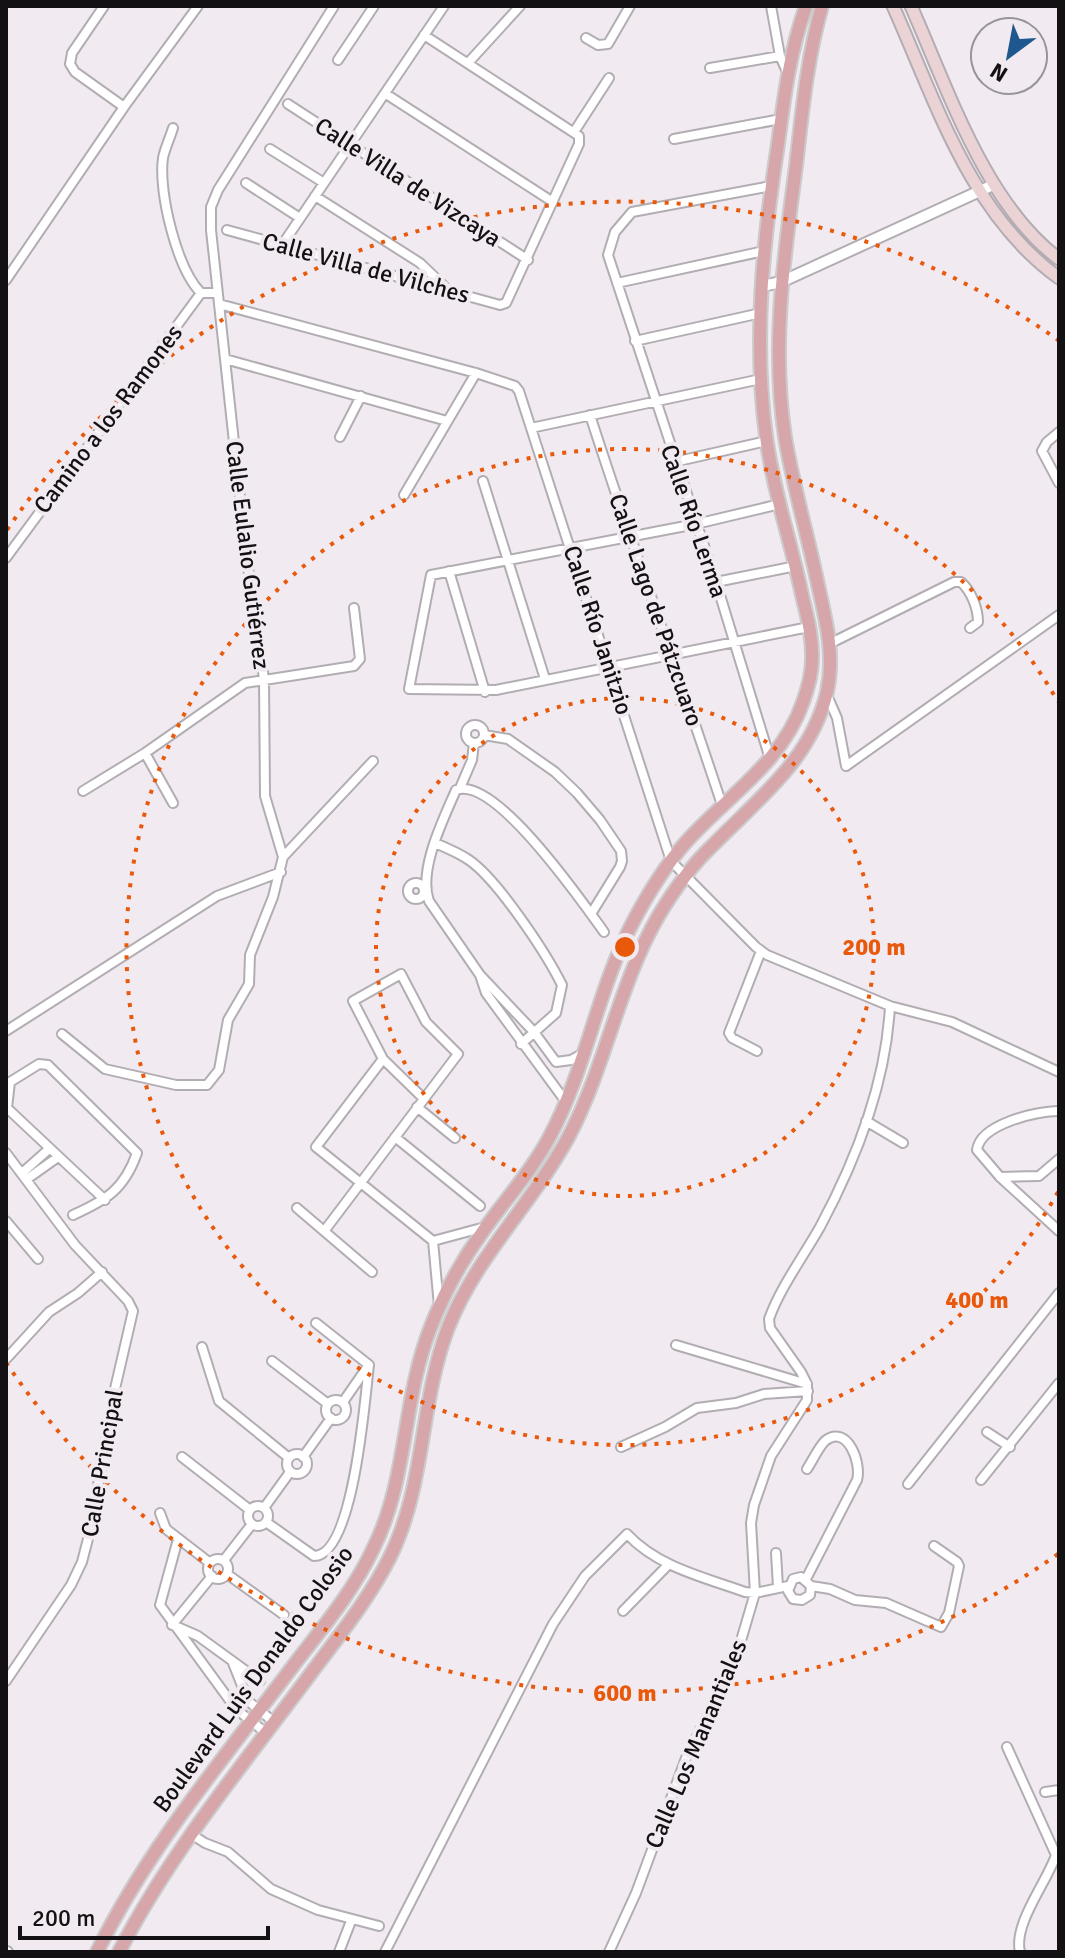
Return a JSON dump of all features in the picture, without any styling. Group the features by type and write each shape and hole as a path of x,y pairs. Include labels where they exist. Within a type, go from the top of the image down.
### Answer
{"main road":[{"name":"Boulevard Luis Donaldo Colosio","path":"97,1952 124,1901 167,1835 344,1599 375,1547 397,1487 419,1362 439,1307 462,1263 531,1168 566,1102 622,943 650,893 671,861 722,805 770,760 793,726 811,676 813,654 767,441 761,379 761,313 771,186 788,75 796,34 806,6"},
{"name":"Boulevard Luis Donaldo Colosio","path":"119,1952 160,1879 357,1611 388,1561 411,1504 428,1397 449,1326 476,1273 539,1186 572,1130 646,939 685,876 710,847 790,769 806,745 826,693 831,643 786,440 779,388 781,282 807,76 822,6"},
{"path":"893,6 965,167 980,193 1034,257 1059,278"},
{"path":"911,6 993,185 1033,238 1059,259"}],"street":[{"path":"104,6 72,53 70,64 75,72 124,107"},
{"path":"6,280 124,107 198,6"},
{"name":"Camino a los Ramones","path":"225,359 211,230 213,201 334,6"},
{"path":"338,60 374,6"},
{"path":"282,245 444,6"},
{"path":"586,38 598,45 608,44 630,6"},
{"path":"771,6 780,56 788,75"},
{"path":"468,63 516,7"},
{"path":"424,35 577,136"},
{"path":"710,68 780,56"},
{"path":"528,260 577,136 609,78"},
{"path":"386,94 553,202"},
{"name":"Calle Villa de Vizcaya","path":"288,104 528,260"},
{"path":"674,139 781,119"},
{"path":"173,128 163,161 166,198 180,260 201,293 217,293"},
{"path":"270,149 324,183"},
{"path":"246,183 300,218"},
{"path":"762,286 781,282 993,185"},
{"name":"Calle Río Lerma","path":"770,760 716,582 610,262 609,248 615,232 632,212 771,186"},
{"path":"315,196 420,263 447,289"},
{"name":"Calle Villa de Vilches","path":"227,230 500,305 511,297 528,260"},
{"path":"617,283 764,251"},
{"name":"Camino a los Ramones","path":"6,558 201,293"},
{"path":"219,304 476,373 404,495"},
{"path":"635,341 761,313"},
{"path":"225,359 447,421"},
{"name":"Calle Eulalio Gutiérrez","path":"225,359 252,603 264,679 265,796 283,857"},
{"name":"Calle Río Janitzio","path":"476,373 512,384 519,391 671,861 761,951"},
{"path":"531,428 761,379"},
{"path":"340,437 361,396"},
{"name":"Calle Lago de Pátzcuaro","path":"590,415 628,535 722,805"},
{"path":"1059,432 1043,447 1043,457 1059,483"},
{"path":"674,462 767,441"},
{"path":"483,481 545,679"},
{"path":"780,504 696,524 431,575 409,689 485,692 809,627"},
{"path":"716,582 796,566"},
{"path":"449,571 485,692"},
{"path":"831,643 954,582 961,582 966,587 978,612 978,622 970,628"},
{"path":"83,791 145,753 237,688 264,679 354,666 360,659 354,608"},
{"path":"826,693 837,718 846,766 1059,615"},
{"path":"474,743 467,738 466,732 469,727 478,725 484,735 508,739 555,772 600,820 621,851 622,861 591,914"},
{"path":"474,743 482,740 484,735"},
{"path":"474,743 472,760 445,814 435,843 425,876 425,890 429,901 480,975 534,1032 556,1062"},
{"path":"145,753 173,803"},
{"path":"62,1034 105,1069 176,1085 207,1085 219,1070 228,1020 249,984 253,946 273,897 283,857 373,761"},
{"path":"460,788 471,789 506,811 525,829 604,932"},
{"path":"435,843 459,853 481,869 522,921 562,985 556,1013 521,1044"},
{"path":"6,1031 209,900 233,888 281,872"},
{"path":"757,1051 732,1038 729,1033 761,951 890,1006 952,1022 1059,1072"},
{"path":"325,1230 417,1107 424,1099 458,1054 426,1022 401,974 353,1001 383,1059 424,1099"},
{"path":"480,975 486,993 566,1102"},
{"path":"807,1388 801,1372 770,1328 769,1319 831,1204 866,1121 887,1051 890,1006"},
{"path":"543,1072 556,1062 571,1060 584,1053"},
{"path":"383,1059 316,1147 433,1241 439,1307"},
{"path":"73,1215 105,1200 113,1195 137,1153 43,1063 10,1082 7,1108 105,1200"},
{"path":"417,1107 455,1138"},
{"path":"1059,1111 1034,1114 1005,1123 981,1138 977,1150 1000,1177 1059,1231"},
{"path":"866,1121 903,1143"},
{"path":"395,1137 480,1206"},
{"path":"25,1176 49,1149"},
{"name":"Calle Principal","path":"6,1153 75,1245 128,1301 133,1311 114,1393 87,1547 71,1585 6,1681"},
{"path":"25,1176 58,1157"},
{"path":"1000,1177 1039,1176 1059,1159"},
{"path":"297,1208 372,1272"},
{"path":"8,1227 38,1259"},
{"path":"433,1241 486,1227"},
{"path":"7,1358 49,1312 102,1272"},
{"path":"908,1484 1059,1293"},
{"path":"316,1323 369,1365"},
{"path":"676,1345 807,1388"},
{"path":"202,1347 219,1401 289,1458"},
{"path":"272,1361 328,1404"},
{"path":"343,1402 369,1365"},
{"path":"266,1522 314,1556 326,1552 338,1529 357,1472 369,1365"},
{"path":"981,1480 1059,1383"},
{"path":"621,1447 697,1408 807,1388"},
{"name":"Calle Los Manantiales","path":"609,1952 636,1893 686,1758 730,1675 755,1593 751,1523 754,1505 771,1456 804,1407 807,1388"},
{"path":"334,1400 343,1402 346,1409 344,1416 338,1420 331,1418 327,1413 328,1404 334,1400"},
{"path":"303,1457 331,1418"},
{"path":"987,1432 1010,1447"},
{"path":"776,1553 783,1587 789,1595 802,1600 810,1595 808,1582 857,1480 859,1468 849,1444 833,1438 824,1442 807,1469"},
{"path":"294,1455 303,1457 307,1462 306,1469 297,1474 290,1472 287,1464 289,1458 294,1455"},
{"path":"182,1457 250,1510"},
{"path":"264,1508 290,1472"},
{"path":"257,1506 264,1508 268,1515 266,1522 259,1526 252,1524 248,1517 250,1510 257,1506"},
{"path":"160,1513 164,1526 210,1563"},
{"path":"224,1560 252,1524"},
{"path":"385,1952 564,1605 585,1576 627,1534 637,1545 668,1565 755,1593 783,1587 797,1577 855,1600 886,1603 941,1627 949,1613 959,1566 934,1546"},
{"path":"178,1539 160,1602 172,1625 236,1709 256,1716 270,1728"},
{"path":"215,1559 224,1560 228,1567 227,1574 220,1579 212,1576 208,1570 210,1563 215,1559"},
{"path":"623,1611 668,1565"},
{"path":"227,1574 284,1615"},
{"path":"172,1625 212,1576"},
{"path":"172,1625 198,1636 260,1681"},
{"path":"233,1663 256,1716"},
{"path":"1007,1747 1056,1855 1022,1926 1018,1945 1020,1952"},
{"path":"1045,1792 1059,1790"},
{"path":"191,1834 228,1852 271,1889 318,1910 379,1926"},
{"path":"339,1952 351,1921"}]}
